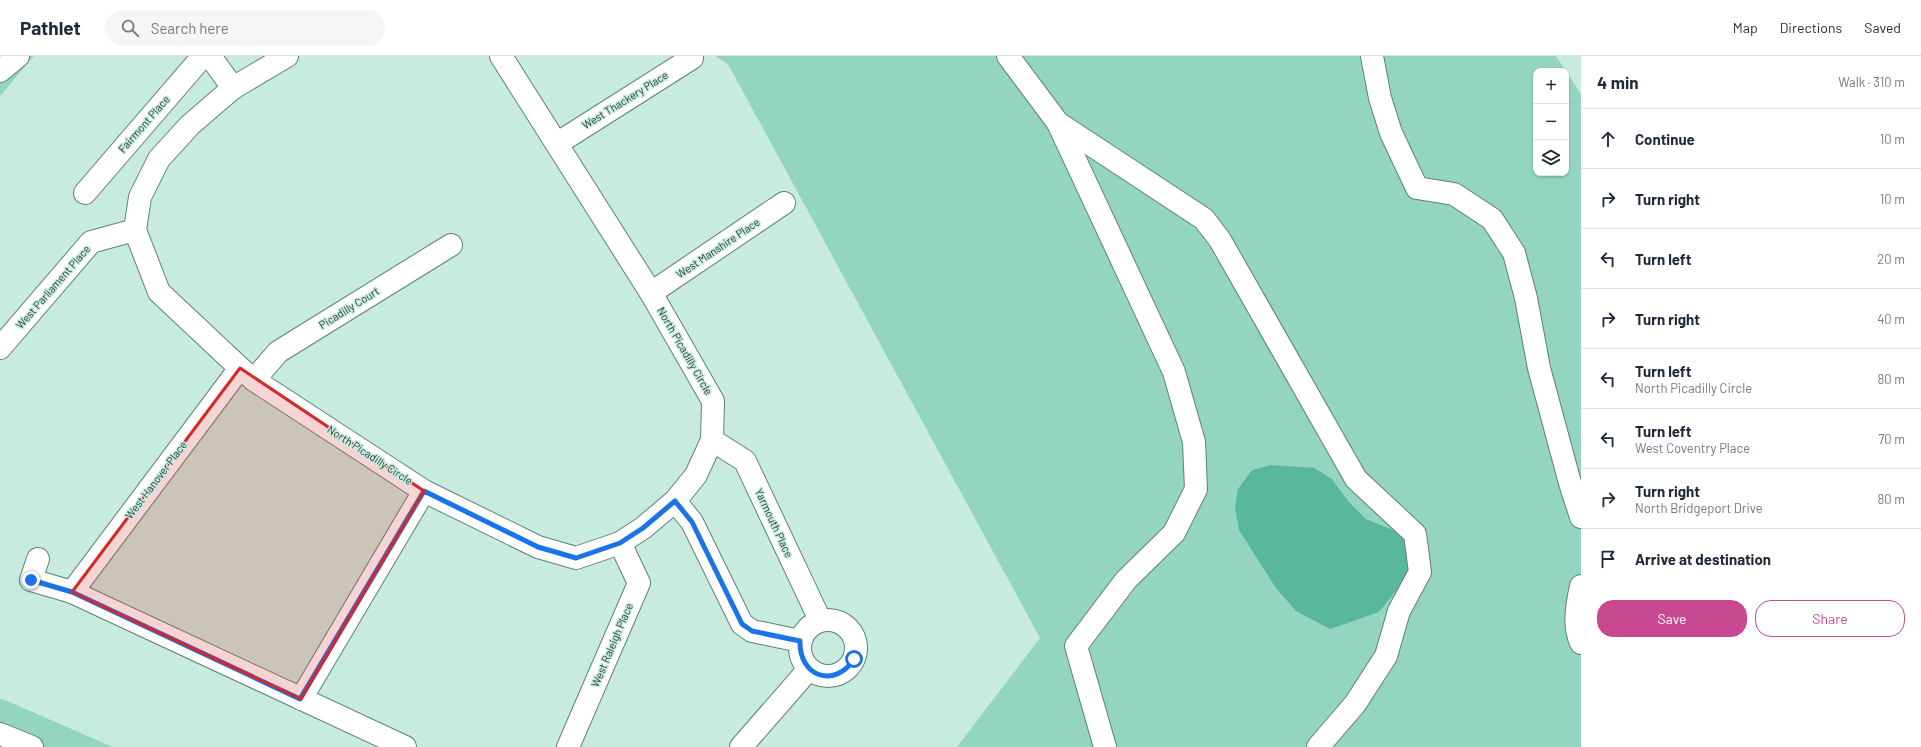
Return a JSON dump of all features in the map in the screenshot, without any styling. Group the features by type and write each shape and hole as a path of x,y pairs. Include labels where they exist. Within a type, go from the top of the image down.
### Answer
{"street":[{"path":"0,71 18,56"},
{"name":"Fairmont Place","path":"85,193 203,56"},
{"path":"210,56 233,88"},
{"name":"North Picadilly Circle","path":"287,56 233,88 190,125 158,159 140,197 135,230 159,292 247,374 424,491 538,547 576,558 620,543 643,528 675,501 696,475 712,440 713,401 652,293 558,143 501,56"},
{"path":"1008,56 1058,124 1174,372 1194,442 1196,489 1174,533 1126,580 1076,646 1105,747"},
{"path":"1372,56 1380,98 1391,133 1417,188 1454,194 1492,219 1514,254 1526,298 1539,368 1570,483 1581,517"},
{"name":"West Thackery Place","path":"558,143 692,58"},
{"path":"1058,124 1204,219 1220,240 1356,479 1415,534 1420,572 1400,611 1386,656 1355,704 1318,747"},
{"name":"West Manshire Place","path":"652,293 784,203"},
{"name":"West Parliament Place","path":"0,348 91,242 135,230"},
{"name":"Picadilly Court","path":"247,374 278,352 451,245"},
{"name":"West Hanover Place","path":"72,592 247,374"},
{"name":"Yarmouth Place","path":"712,440 745,461 820,620"},
{"path":"300,699 424,491"},
{"path":"675,501 692,522 742,624 752,631 800,641"},
{"name":"West Raleigh Place","path":"568,747 639,583 620,543"},
{"path":"38,559 31,580 72,592 406,747"},
{"path":"1581,586 1578,601 1576,632 1581,643"},
{"path":"820,620 834,620 847,626 856,642 854,659 849,666 834,675 826,676 817,674 809,669 802,661 800,641 807,628 820,620"},
{"path":"741,747 809,669"},
{"path":"0,734 32,747"}],"highlighted area":[{"path":"240,368 424,491 301,699 72,592"}],"shaded area":[{"path":"0,56 34,56 0,96"},
{"path":"715,56 1556,56 1564,68 1533,68 1533,176 1569,176 1569,76 1581,94 1581,747 957,747 1040,638 728,64"},
{"path":"1271,465 1314,468 1332,479 1348,501 1366,519 1400,533 1409,550 1411,565 1404,581 1379,612 1330,629 1296,611 1276,588 1239,530 1235,507 1238,489 1252,470"},
{"path":"0,698 113,747 0,747"}],"route":[{"path":"31,580 72,592 300,699 424,491 538,547 576,558 620,543 643,528 675,501 692,522 742,624 752,631 772,637 800,641 802,661 809,669 817,674 826,676 842,672 854,659"}]}
